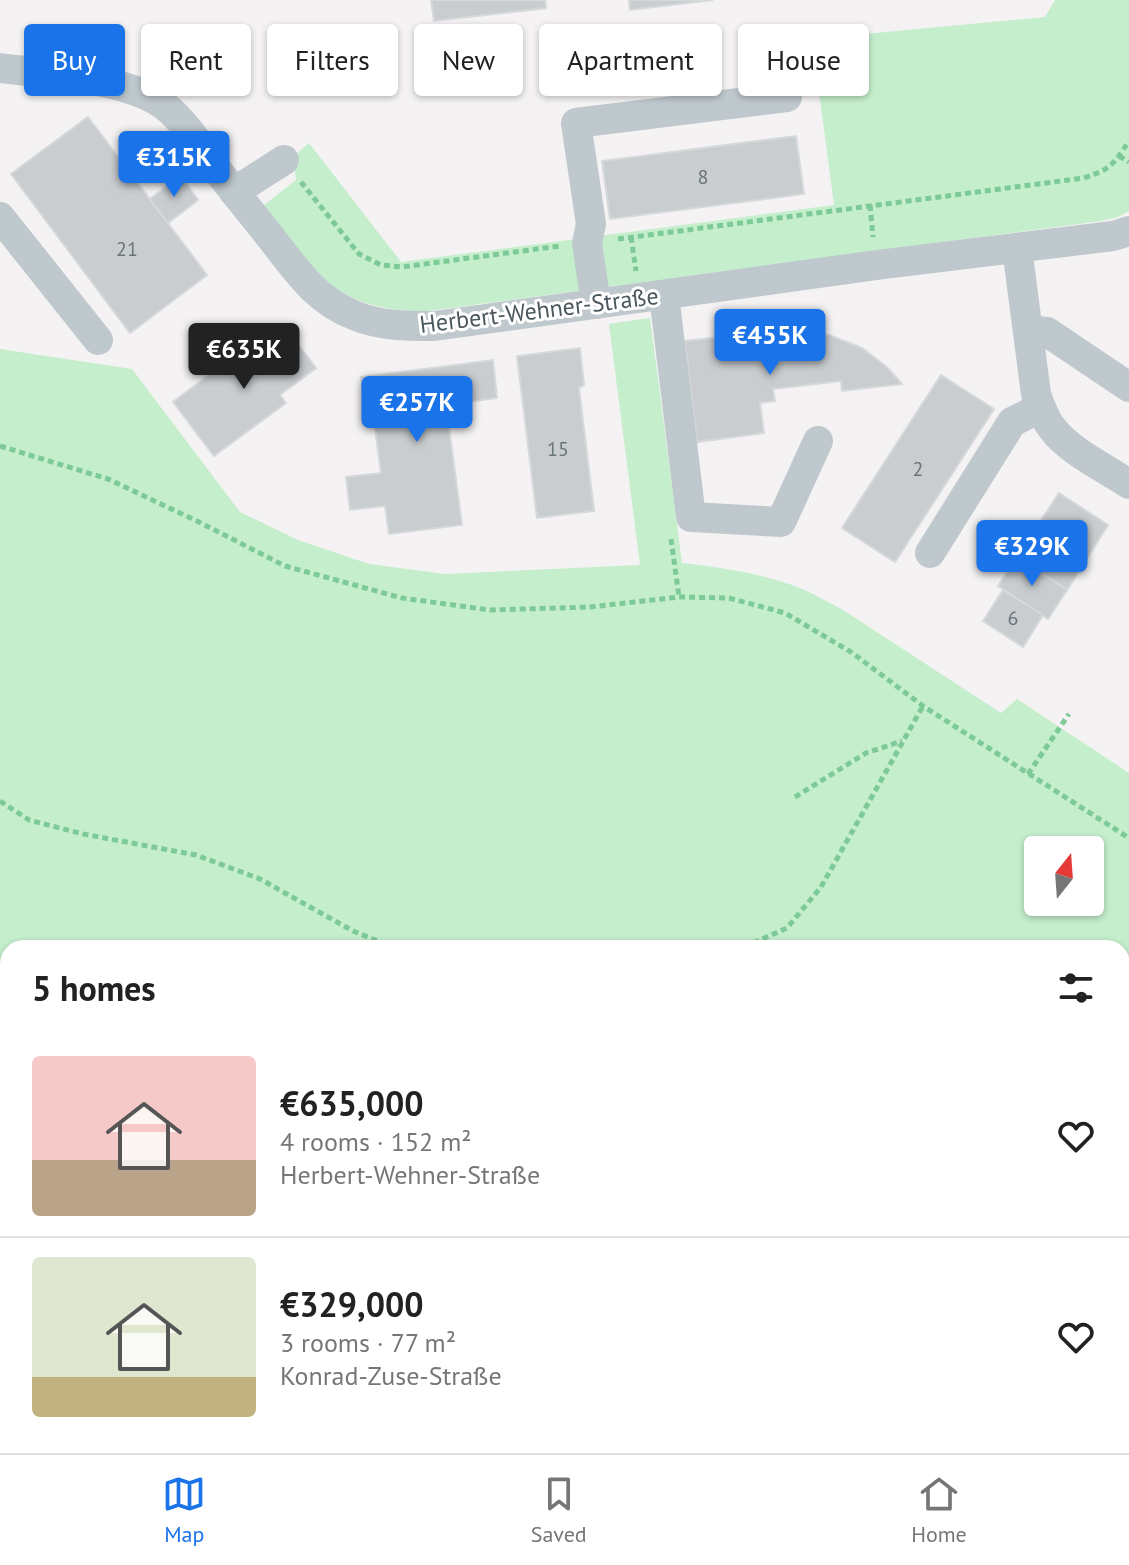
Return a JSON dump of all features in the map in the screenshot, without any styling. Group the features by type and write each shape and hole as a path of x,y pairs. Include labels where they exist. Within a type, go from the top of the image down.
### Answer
{"street":[{"name":"Herbert-Wehner-Straße","path":"1,76 100,82 132,89 164,105 187,128 309,287 330,304 389,325 434,326 1113,236 1129,231"},
{"path":"596,304 587,243 591,224 576,123 787,97"},
{"path":"234,192 284,160"},
{"path":"0,217 98,340"},
{"path":"1017,248 1040,408 1052,429 1072,447 1129,484"},
{"path":"664,295 691,517 781,522 818,441"},
{"path":"1028,330 1047,332 1129,387"},
{"path":"930,553 1012,422 1040,408"}],"path":[{"path":"284,160 359,254 381,265 402,267 1084,178 1106,171 1129,141"},
{"path":"1119,156 1129,162"},
{"path":"870,205 875,249"},
{"path":"0,446 108,479 285,566 402,598 490,610 590,607 679,597 729,598 785,613 851,652 923,706 1129,838"},
{"path":"760,940 787,928 821,887 923,706"},
{"path":"1028,774 1069,714"},
{"path":"795,797 866,753 903,740"},
{"path":"0,801 29,820 83,834 196,855 260,879 353,931 375,940"}],"green space":[{"path":"1055,0 1129,0 1129,211 1118,217 412,311 381,307 351,298 325,282 300,256 264,205 296,180 293,157 309,143 401,262 834,205 820,96 869,96 869,34 1045,17"},
{"path":"650,318 682,563 760,576 808,592 843,610 1001,713 1017,699 1129,773 1129,940 0,940 0,349 132,369 240,512 298,540 369,564 445,574 640,565 609,324"}],"building":[{"path":"431,0 545,0 546,8 434,21"},
{"path":"629,0 713,0 630,10"},
{"path":"88,117 207,275 130,333 11,174"},
{"path":"796,136 804,194 610,219 602,161"},
{"path":"181,176 198,200 168,223 150,199"},
{"path":"286,328 316,368 280,395 286,403 214,456 173,402 245,348 250,355"},
{"path":"791,328 829,335 862,348 888,368 902,384 842,391 841,381 773,389 775,401 760,403 764,433 697,442 685,341 729,336 731,356 750,354 749,349 766,347 764,331"},
{"path":"580,348 584,385 579,388 594,511 537,518 517,356"},
{"path":"493,360 497,398 446,405 462,525 389,534 385,506 350,510 346,477 381,473 373,414 366,415 361,377"},
{"path":"941,375 994,409 895,562 842,528"},
{"path":"1059,493 1108,525 1067,590 1017,557"},
{"path":"1017,557 1067,590 1048,619 998,586"},
{"path":"1003,590 1043,615 1023,647 983,621"}]}
